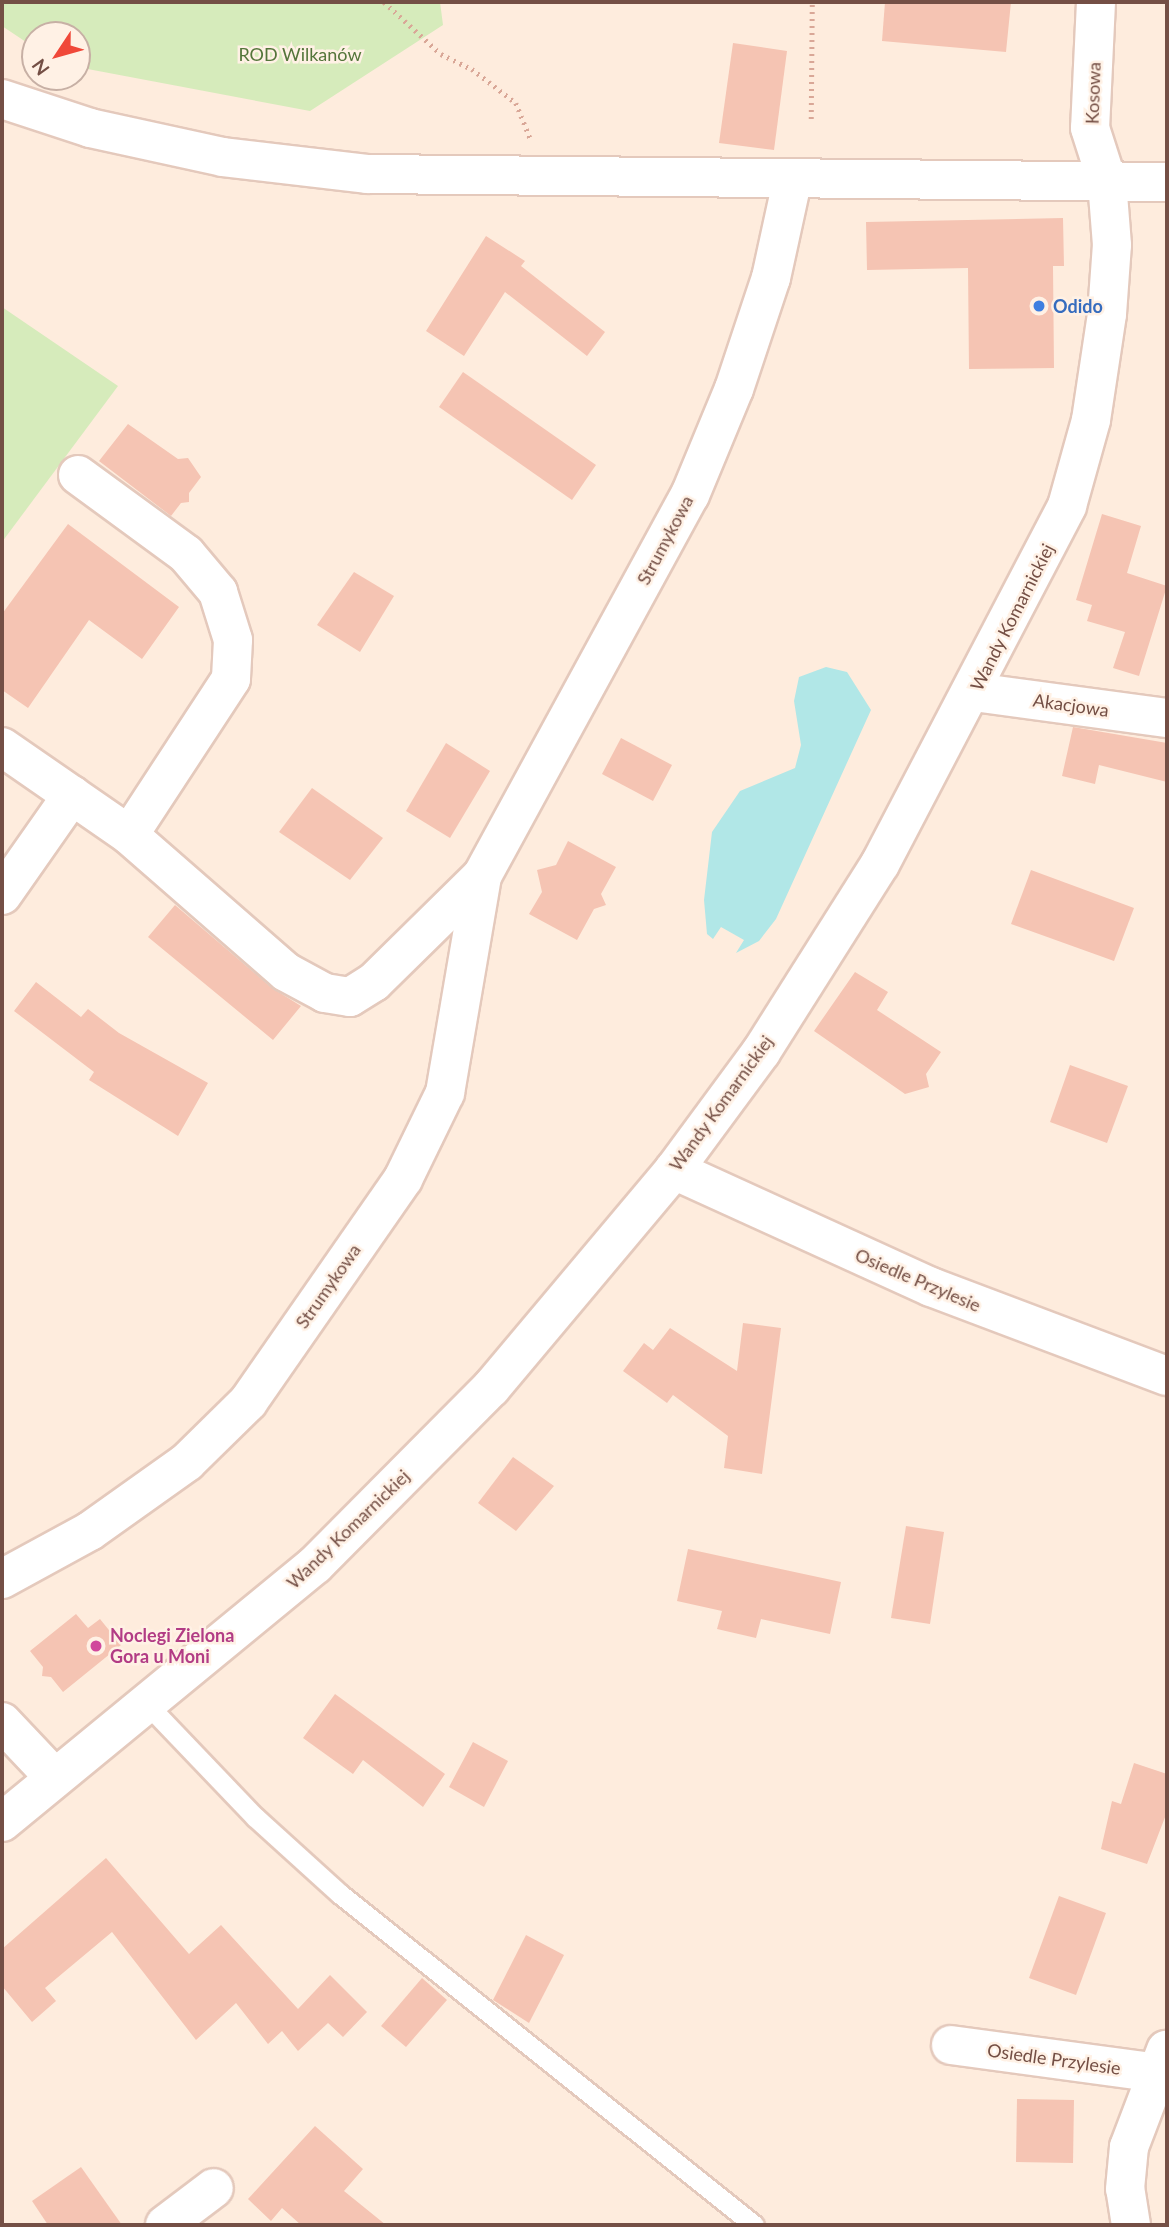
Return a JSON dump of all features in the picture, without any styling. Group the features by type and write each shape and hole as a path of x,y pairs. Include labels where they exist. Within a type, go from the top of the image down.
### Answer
{"street":[{"name":"Kosowa","path":"1096,2 1090,128 1107,181"},
{"path":"2,99 90,128 223,157 367,174 792,182 1167,182"},
{"name":"Wandy Komarnickiej","path":"2,1822 144,1701 324,1556 491,1388 674,1170 761,1052 880,864 974,692 1067,506 1091,420 1112,245 1107,181"},
{"name":"Strumykowa","path":"2,747 129,835 286,972 325,993 349,996 374,982 482,876 690,495 747,352 792,182"},
{"path":"78,475 186,554 218,592 233,640 231,679 129,835"},
{"name":"Akacjowa","path":"974,692 1167,718"},
{"path":"2,895 72,795"},
{"name":"Strumykowa","path":"2,1579 90,1531 187,1462 248,1402 402,1179 445,1093 482,876"},
{"name":"Osiedle Przylesie","path":"674,1170 931,1287 1167,1376"},
{"path":"2,1722 54,1777"},
{"name":"Osiedle Przylesie","path":"951,2045 1162,2061 1129,2147 1125,2189 1131,2225"},
{"path":"165,2225 214,2188"}],"lane":[{"path":"144,1701 246,1808 340,1894 754,2225"}],"path":[{"path":"384,2 423,38 516,103 532,143 529,177"},
{"path":"811,119 812,2"}],"green space":[{"name":"ROD Wilkanów","path":"2,2 440,2 443,25 310,111 91,70 91,21 21,21 21,39 2,26"},
{"path":"2,307 118,386 2,542"}],"water":[{"path":"826,667 847,672 871,710 776,919 759,941 736,953 744,940 721,927 713,939 707,934 704,900 712,832 740,791 795,768 801,745 794,701 799,677"}],"building":[{"path":"885,2 1011,2 1006,52 882,41"},
{"path":"733,43 787,51 774,150 719,143"},
{"path":"1063,218 1064,266 1053,266 1054,368 969,369 968,268 867,270 866,222"},
{"path":"486,236 525,261 521,266 605,332 587,356 505,292 464,356 426,331"},
{"path":"463,372 596,465 572,500 439,407"},
{"path":"128,424 178,459 188,458 201,477 189,493 189,502 181,503 171,516 99,461"},
{"path":"1102,514 1141,526 1127,573 1167,586 1139,676 1113,668 1125,632 1087,621 1092,605 1076,600"},
{"path":"68,524 179,607 142,659 89,620 28,708 2,690 2,614"},
{"path":"354,572 394,596 360,652 317,625"},
{"path":"1073,727 1167,743 1167,782 1099,765 1095,784 1062,776"},
{"path":"621,738 672,765 653,801 602,774"},
{"path":"446,743 490,771 450,838 406,811"},
{"path":"312,788 383,838 350,880 279,832"},
{"path":"568,841 616,867 601,894 606,905 594,909 577,940 529,914 542,892 537,870 556,865"},
{"path":"1031,870 1134,908 1114,961 1011,924"},
{"path":"175,905 272,988 301,1006 273,1040 148,937"},
{"path":"855,972 888,992 877,1010 941,1052 926,1074 929,1087 905,1094 814,1031"},
{"path":"36,982 81,1017 88,1009 119,1033 208,1083 178,1136 89,1080 94,1072 14,1011"},
{"path":"1070,1065 1128,1086 1107,1143 1050,1122"},
{"path":"743,1323 781,1328 762,1474 724,1468 728,1436 673,1395 667,1403 623,1371 644,1343 653,1350 670,1328 737,1371"},
{"path":"513,1457 554,1486 516,1531 478,1503"},
{"path":"906,1526 944,1532 930,1624 891,1618"},
{"path":"688,1549 841,1582 830,1634 761,1619 756,1638 717,1629 722,1611 677,1601"},
{"path":"76,1614 88,1628 100,1619 121,1645 63,1692 51,1677 42,1676 43,1667 30,1651"},
{"path":"335,1694 445,1774 423,1807 363,1760 353,1774 303,1738"},
{"path":"473,1742 508,1761 484,1807 449,1787"},
{"path":"1134,1763 1167,1774 1167,1812 1147,1864 1101,1849 1112,1801 1121,1804"},
{"path":"106,1858 189,1954 221,1925 298,2009 330,1975 367,2012 343,2037 328,2023 298,2051 282,2031 268,2044 236,2003 196,2040 112,1932 45,1988 56,2001 32,2022 2,1986 2,1949"},
{"path":"1059,1896 1106,1913 1076,1995 1029,1978"},
{"path":"526,1935 564,1955 529,2023 493,2000"},
{"path":"422,1978 447,2000 406,2047 381,2026"},
{"path":"1017,2099 1074,2100 1073,2163 1016,2162"},
{"path":"315,2126 363,2169 344,2191 386,2225 301,2225 282,2208 271,2221 248,2199"},
{"path":"81,2167 122,2225 48,2225 32,2201"}],"place":[{"name":"Odido","path":"1039,306"},
{"name":"Noclegi Zielona Gora u Moni","path":"96,1646"}]}
